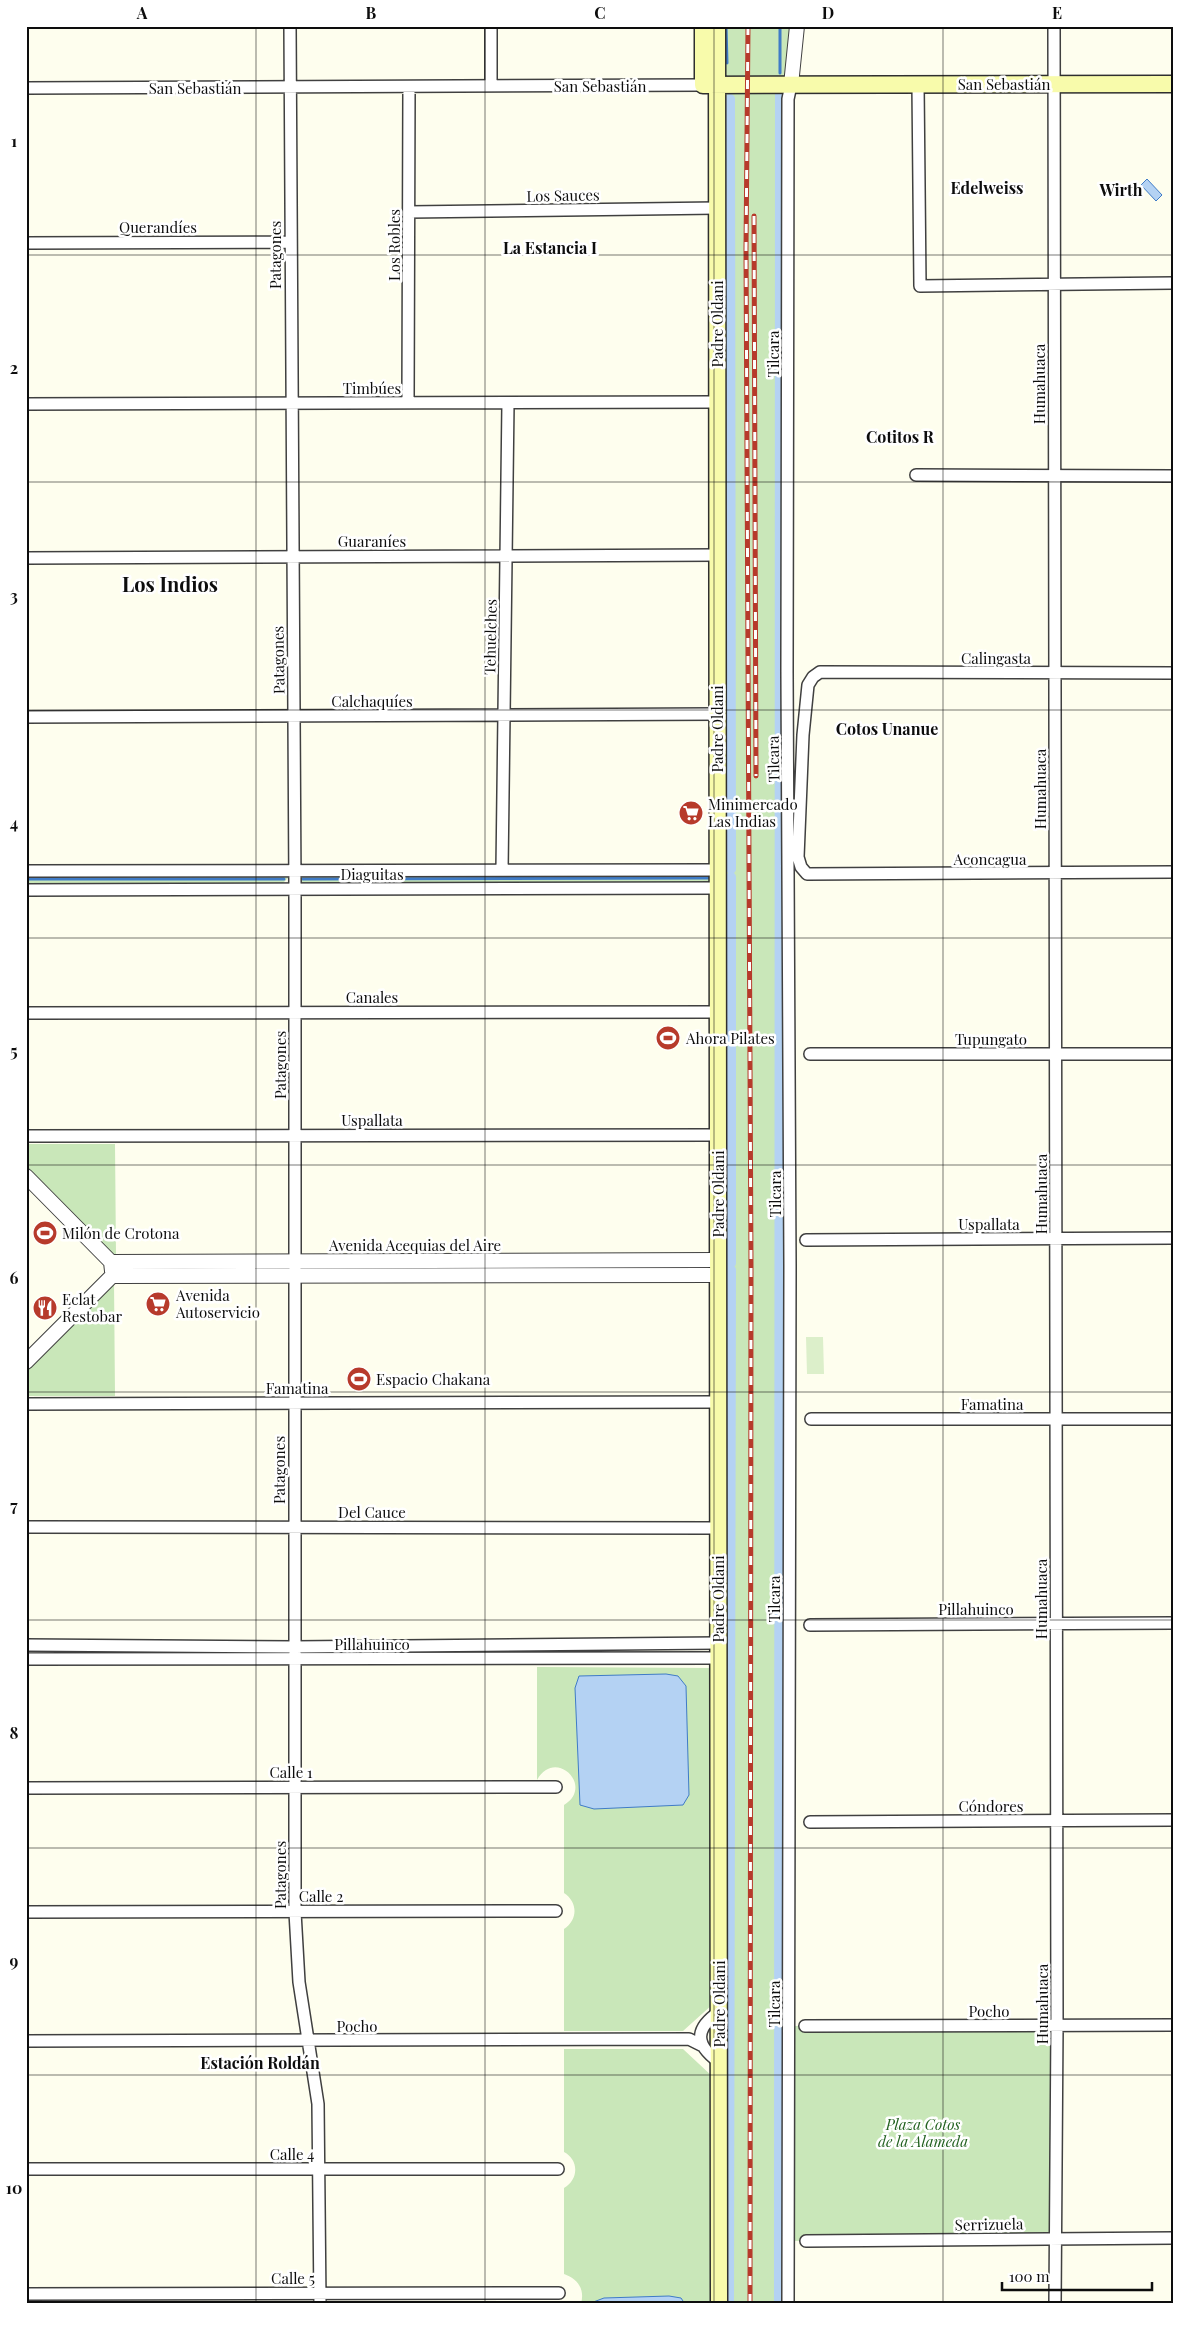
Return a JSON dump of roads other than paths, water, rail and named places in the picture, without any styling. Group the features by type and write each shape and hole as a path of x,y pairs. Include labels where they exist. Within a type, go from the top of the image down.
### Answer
{"main road":[{"path":"703,26 710,85"},
{"path":"710,85 717,26"},
{"name":"San Sebastián","path":"710,85 1173,84"},
{"name":"Padre Oldani","path":"710,85 717,208 719,2304"}],"street":[{"name":"Patagones","path":"290,26 290,404 295,889 295,1912 299,1982 318,2104 320,2298"},
{"path":"491,26 491,86"},
{"path":"790,84 796,26"},
{"name":"Humahuaca","path":"1054,26 1057,1820 1055,2304"},
{"name":"Tilcara","path":"788,2304 790,1240 787,663 788,99 790,84"},
{"path":"918,84 920,286 1173,283"},
{"name":"San Sebastián","path":"26,88 710,85"},
{"name":"Los Robles","path":"408,403 409,87"},
{"name":"Los Sauces","path":"409,212 717,208"},
{"name":"Querandíes","path":"26,243 290,242"},
{"name":"Timbúes","path":"26,404 717,402"},
{"name":"Tehuelches","path":"502,870 508,403"},
{"path":"916,475 1173,476"},
{"name":"Guaraníes","path":"26,558 717,555"},
{"name":"Tilcara","path":"807,874 801,867 798,857 803,735 808,685 813,677 820,672"},
{"name":"Calingasta","path":"820,672 1173,673"},
{"name":"Calchaquíes","path":"26,717 717,714"},
{"name":"Diaguitas","path":"26,871 717,870"},
{"name":"Aconcagua","path":"807,874 1173,872"},
{"name":"Diaguitas","path":"26,890 718,888"},
{"name":"Canales","path":"26,1012 718,1012"},
{"name":"Tupungato","path":"810,1054 1173,1054"},
{"name":"Uspallata","path":"26,1136 718,1135"},
{"path":"26,1176 112,1269 26,1362"},
{"name":"Uspallata","path":"806,1240 1173,1238"},
{"name":"Avenida Acequias del Aire","path":"112,1269 718,1267"},
{"name":"Famatina","path":"26,1404 718,1402"},
{"name":"Famatina","path":"811,1419 1173,1419"},
{"name":"Del Cauce","path":"26,1527 718,1528"},
{"name":"Pillahuinco","path":"810,1624 1173,1623"},
{"name":"Pillahuinco","path":"26,1645 294,1653"},
{"name":"Pillahuinco","path":"26,1659 294,1653 718,1650"},
{"name":"Calle 1","path":"26,1788 556,1787"},
{"name":"Cóndores","path":"810,1822 1173,1820"},
{"name":"Calle 2","path":"26,1912 556,1911"},
{"path":"689,2039 719,2012"},
{"name":"Pocho","path":"805,2026 1173,2025"},
{"path":"701,2030 701,2045"},
{"name":"Pocho","path":"26,2041 689,2039 701,2045 706,2053 719,2062"},
{"name":"Calle 4","path":"26,2170 558,2169"},
{"name":"Serrizuela","path":"806,2241 1173,2238"},
{"name":"Calle 5","path":"26,2294 320,2298 559,2293"}],"water":[{"path":"1147,179 1162,195 1156,201 1141,185"},
{"path":"666,1674 678,1676 686,1686 689,1795 683,1805 594,1809 580,1805 575,1688 579,1676"},
{"path":"669,2296 681,2298 685,2304 588,2304 604,2298"}],"waterway":[{"path":"726,26 727,63"},
{"path":"780,26 780,73"},
{"path":"779,2304 780,91"},
{"path":"730,99 731,869"},
{"path":"731,877 731,1263"},
{"path":"303,879 708,878"},
{"path":"26,879 284,879"},
{"path":"729,2304 731,1270"}],"railway":[{"path":"748,26 746,249 751,1267 750,2304"},
{"path":"754,216 756,776"}],"place":[{"name":"Minimercado Las Indias","path":"691,813"},
{"name":"Ahora Pilates","path":"668,1038"},
{"name":"Milón de Crotona","path":"45,1233"},
{"name":"Avenida Autoservicio","path":"158,1304"},
{"name":"Eclat Restobar","path":"45,1308"},
{"name":"Espacio Chakana","path":"359,1379"}],"district":[{"name":"Edelweiss","path":"987,187"},
{"name":"Wirth","path":"1121,189"},
{"name":"La Estancia I","path":"550,247"},
{"name":"Cotitos R","path":"900,436"},
{"name":"Los Indios","path":"170,583"},
{"name":"Cotos Unanue","path":"887,728"},
{"name":"Estación Roldán","path":"260,2062"}],"park label":[{"name":"Plaza Cotos de la Alameda","path":"923,2132"}]}
